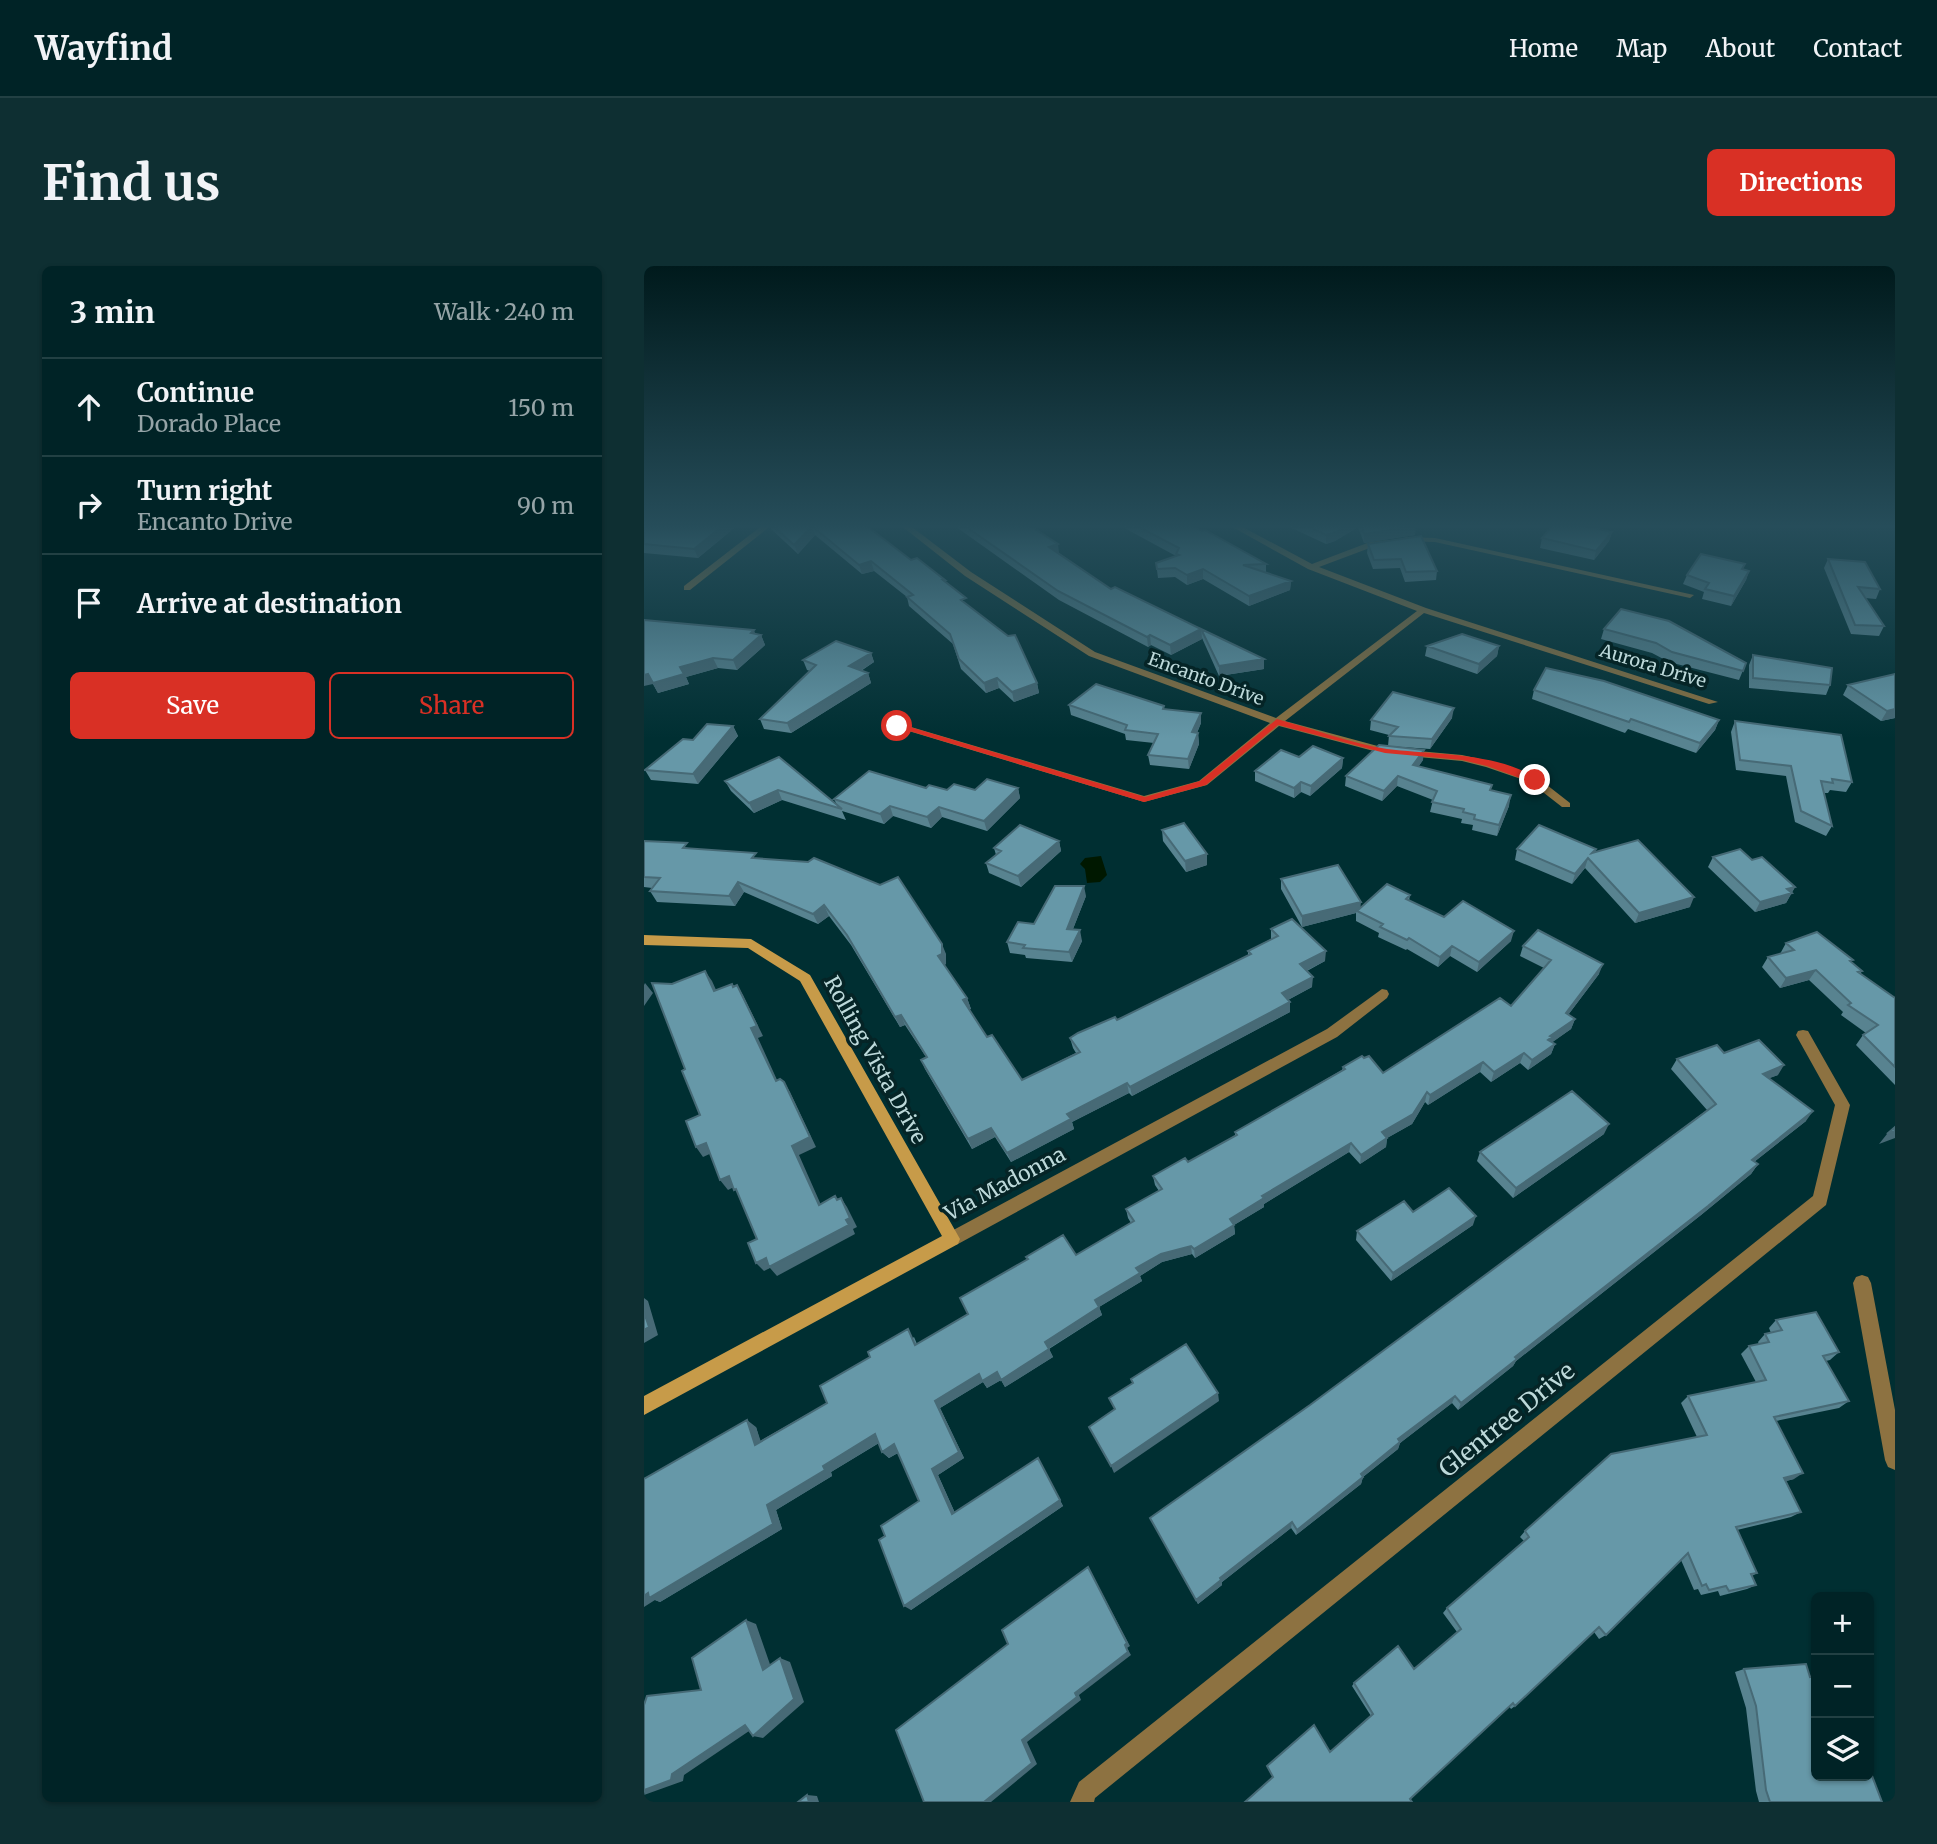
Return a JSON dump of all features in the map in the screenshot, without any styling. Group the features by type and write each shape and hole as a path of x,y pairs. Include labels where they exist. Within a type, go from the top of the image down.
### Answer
{"street":[{"name":"Encanto Drive","path":"1001,596 1091,654 1277,722 1385,751 1462,758 1489,764 1535,780 1566,805"},
{"name":"Aurora Drive","path":"1386,596 1713,702"},
{"path":"897,726 1144,799 1203,783 1277,722 1423,610"},
{"name":"Rolling Vista Drive","path":"644,940 751,944 805,978 951,1238"},
{"name":"Via Madonna","path":"644,1406 1332,1033 1382,995"},
{"name":"Glentree Drive","path":"1084,1796 1820,1200 1843,1105 1802,1035"},
{"path":"1862,1283 1895,1460"}],"shaded area":[{"path":"1101,856 1107,875 1100,882 1087,883 1085,869 1080,864 1085,858"}],"building":[{"path":"963,596 966,598 961,600 1008,636 1015,635 1037,683 1012,692 997,678 984,683 959,659 950,634 907,597"},
{"path":"1067,596 1133,596 1201,629 1170,645 1150,635 1147,637"},
{"path":"1843,596 1864,596 1884,626 1855,625"},
{"path":"1621,609 1669,621 1746,663 1743,671 1672,652 1656,643 1604,629"},
{"path":"644,620 754,630 751,633 761,635 733,660 713,658 680,667 684,674 653,683 648,674 644,675"},
{"path":"1201,629 1264,659 1219,666"},
{"path":"1462,634 1499,646 1479,664 1427,646"},
{"path":"836,641 871,653 849,666 868,673 787,723 760,719 816,665 803,660"},
{"path":"1753,655 1832,668 1830,685 1753,678"},
{"path":"1546,668 1604,681 1719,720 1700,743 1631,719 1629,722 1534,690"},
{"path":"1895,674 1895,709 1887,711 1848,685"},
{"path":"1096,684 1164,706 1163,709 1201,713 1192,732 1198,733 1188,759 1148,755 1158,734 1125,730 1127,725 1069,705"},
{"path":"1393,692 1454,708 1432,739 1389,736 1398,727 1371,720"},
{"path":"1735,721 1841,735 1852,782 1832,779 1833,783 1821,781 1832,826 1801,811 1791,766 1740,760"},
{"path":"707,724 733,726 693,774 645,770 683,739 693,740"},
{"path":"1379,745 1424,750 1413,765 1492,785 1490,790 1511,795 1499,825 1474,819 1475,815 1463,812 1464,809 1432,802 1437,791 1398,776 1384,791 1346,776"},
{"path":"1313,746 1343,758 1311,786 1301,782 1294,788 1255,771 1281,750 1299,757"},
{"path":"779,757 842,809 778,790 749,803 725,781"},
{"path":"869,771 926,788 929,785 947,790 954,784 975,790 987,779 1018,788 984,821 939,807 927,817 890,806 880,814 834,799"},
{"path":"1184,823 1207,854 1185,861 1162,830"},
{"path":"1020,825 1059,841 1018,876 986,863 1001,851 994,848"},
{"path":"1539,825 1596,849 1592,853 1638,840 1694,897 1639,913 1588,858 1575,874 1517,849"},
{"path":"644,841 687,843 683,848 756,853 752,858 808,862 814,858 880,885 898,877 942,944 942,954 938,956 967,998 963,1000 987,1037 992,1035 1022,1080 1080,1052 1070,1038 1078,1033 1115,1017 1117,1020 1251,954 1248,951 1278,936 1271,929 1292,919 1326,951 1300,964 1313,977 1282,993 1290,1002 1130,1087 1127,1083 1067,1114 1071,1119 1007,1153 991,1128 968,1139 921,1060 927,1057 901,1015 895,1017 847,935 824,905 813,914 738,882 729,896 650,891 660,878 644,877"},
{"path":"1740,849 1752,860 1762,857 1795,887 1787,889 1792,893 1760,902 1713,857"},
{"path":"1338,865 1361,902 1302,916 1281,879"},
{"path":"1387,884 1410,895 1406,899 1444,917 1463,901 1514,931 1479,962 1452,946 1440,957 1409,938 1407,940 1380,927 1383,924 1357,911"},
{"path":"1055,886 1084,886 1067,929 1080,930 1069,952 1023,948 1025,945 1007,942 1018,922 1034,924"},
{"path":"1538,930 1603,964 1566,1013 1575,1019 1550,1036 1552,1037 1548,1040 1555,1044 1532,1060 1524,1053 1494,1072 1483,1062 1430,1095 1427,1092 1413,1114 1382,1132 1387,1138 1361,1155 1351,1143 1262,1196 1264,1198 1230,1219 1234,1225 1194,1249 1191,1246 1161,1254 1136,1268 1140,1273 1095,1300 1099,1307 1045,1342 1049,1349 1001,1380 997,1372 982,1381 979,1374 935,1401 959,1452 932,1469 952,1514 1038,1458 1060,1500 904,1606 879,1540 885,1536 881,1526 919,1501 894,1444 882,1452 875,1434 823,1466 825,1470 767,1505 773,1524 649,1598 648,1593 644,1596 644,1479 747,1420 755,1445 827,1403 820,1386 870,1357 868,1352 908,1329 915,1345 968,1314 960,1298 1028,1259 1026,1257 1063,1235 1076,1255 1134,1221 1126,1209 1162,1189 1153,1176 1185,1158 1188,1162 1237,1135 1235,1132 1345,1069 1343,1067 1362,1056 1369,1056 1383,1073 1500,998 1511,1006 1551,960 1523,946"},
{"path":"1817,932 1853,960 1850,961 1862,971 1858,972 1895,998 1895,1067 1863,1035 1878,1025 1848,1005 1851,1003 1816,970 1786,978 1768,957 1794,950 1786,943"},
{"path":"705,971 714,991 732,984 733,987 737,985 757,1026 751,1028 776,1081 780,1079 784,1082 810,1137 792,1146 819,1205 835,1196 837,1200 841,1198 850,1218 846,1220 849,1225 769,1267 766,1258 756,1263 748,1243 757,1239 729,1176 720,1180 706,1143 696,1147 686,1121 700,1115 652,983 672,984"},
{"path":"1759,1040 1784,1065 1763,1074 1813,1111 1752,1160 1758,1164 1708,1206 1515,1357 1517,1359 1461,1403 1455,1396 1398,1439 1400,1442 1361,1474 1363,1477 1297,1530 1292,1522 1196,1600 1150,1518 1310,1405 1716,1104 1677,1059 1717,1045 1724,1053"},
{"path":"1572,1091 1609,1124 1516,1188 1480,1152"},
{"path":"1449,1188 1476,1216 1393,1273 1357,1231 1404,1201 1413,1212"},
{"path":"644,1312 649,1327 644,1330"},
{"path":"1816,1312 1839,1352 1823,1356 1849,1401 1774,1417 1803,1473 1784,1478 1801,1512 1736,1527 1757,1573 1751,1574 1756,1585 1729,1591 1726,1586 1709,1590 1706,1584 1702,1586 1688,1553 1606,1635 1599,1627 1410,1799 1412,1802 1245,1802 1273,1777 1267,1766 1314,1725 1330,1752 1373,1714 1354,1683 1398,1646 1414,1669 1461,1629 1447,1608 1529,1537 1525,1531 1611,1454 1707,1435 1688,1396 1766,1380 1749,1346 1769,1342 1765,1334 1782,1330 1776,1320"},
{"path":"1186,1344 1218,1393 1111,1466 1089,1427 1115,1409 1109,1398 1133,1383 1131,1379"},
{"path":"1088,1567 1127,1643 1125,1645 1128,1652 1075,1693 1077,1697 1022,1740 1032,1763 984,1802 924,1802 896,1730 1008,1644 1002,1630"},
{"path":"746,1620 763,1670 780,1658 794,1699 753,1736 745,1725 672,1774 671,1780 644,1790 644,1705 647,1696 701,1690 692,1658"},
{"path":"1806,1664 1811,1677 1811,1781 1874,1781 1882,1802 1770,1802 1766,1790 1756,1706 1744,1669"},
{"path":"807,1795 809,1802 798,1802"}],"route":[{"path":"897,726 1144,799 1203,783 1277,722 1385,751 1462,758 1489,764 1535,780"}]}
